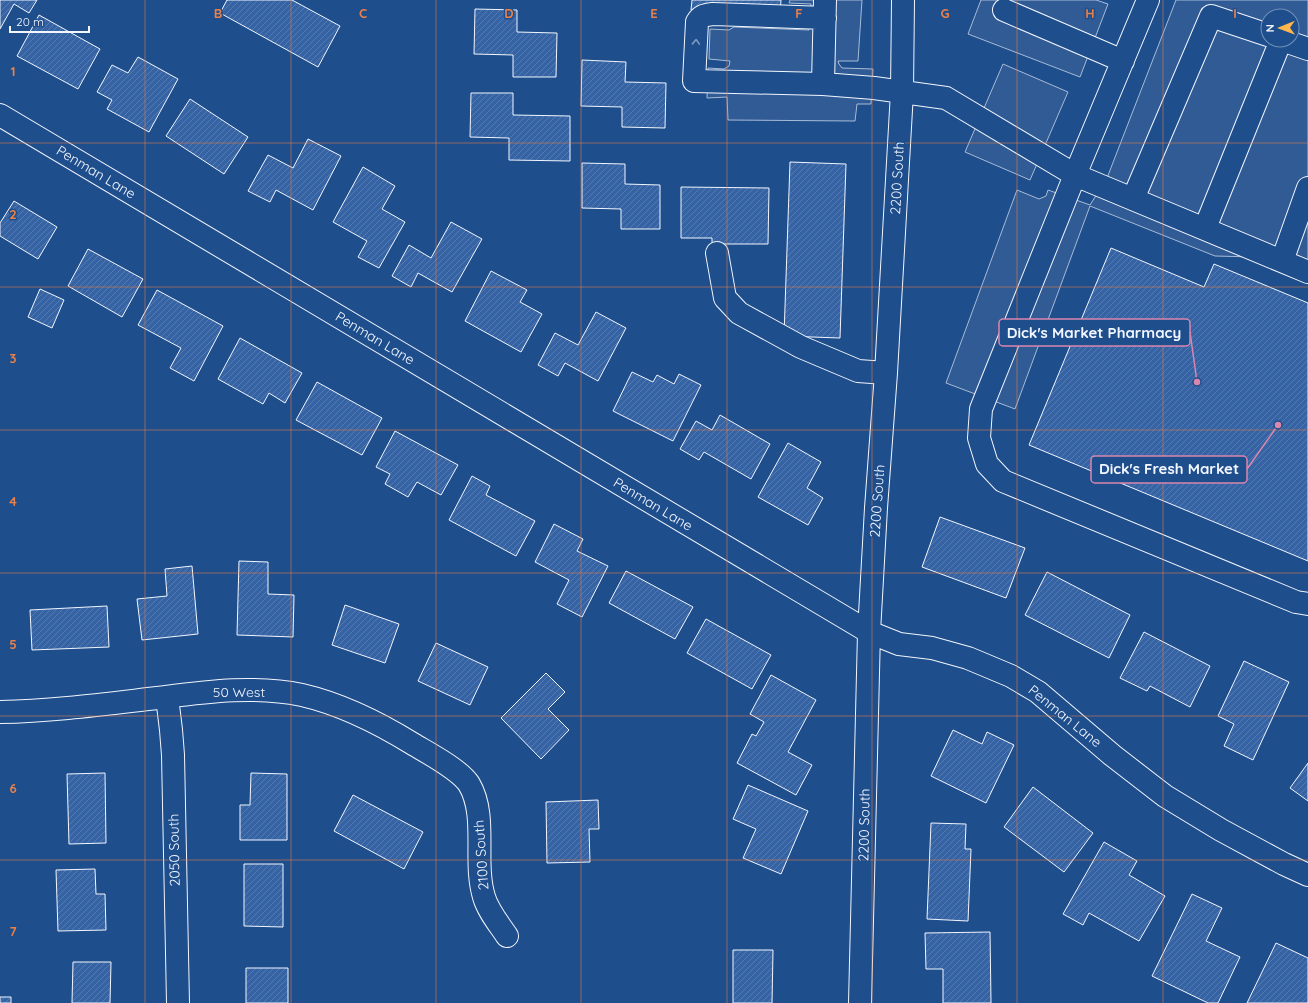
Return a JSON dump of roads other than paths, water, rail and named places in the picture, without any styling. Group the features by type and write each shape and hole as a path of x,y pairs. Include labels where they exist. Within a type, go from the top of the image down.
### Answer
{"street":[{"name":"2200 South","path":"860,1003 869,632 902,92 903,0"},
{"path":"1148,0 1075,175 981,409 979,438 987,464 1003,481 1296,602 1308,604"},
{"path":"823,84 825,9 713,14 699,18 696,22 694,81 823,84 874,88 946,98 1075,175 1308,272"},
{"path":"1004,10 1123,61"},
{"path":"1133,199 1211,16 1260,32"},
{"path":"1205,228 1279,48"},
{"name":"Penman Lane","path":"0,115 869,632 899,644 932,648 968,658 1011,676 1038,692 1112,755 1165,796 1221,830 1284,864 1308,875"},
{"path":"1282,261 1308,188"},
{"path":"717,253 725,298 739,313 801,347 858,371 886,373"},
{"name":"50 West","path":"0,712 66,709 224,690 267,691 300,695 326,702 401,736 459,774"},
{"name":"2050 South","path":"167,697 173,755 178,1003"},
{"name":"2100 South","path":"459,774 467,782 473,792 477,804 480,874 484,897 494,918 507,936"}],"place":[{"name":"Dick's Market Pharmacy","path":"1197,382"},
{"name":"Dick's Fresh Market","path":"1278,425"}]}
